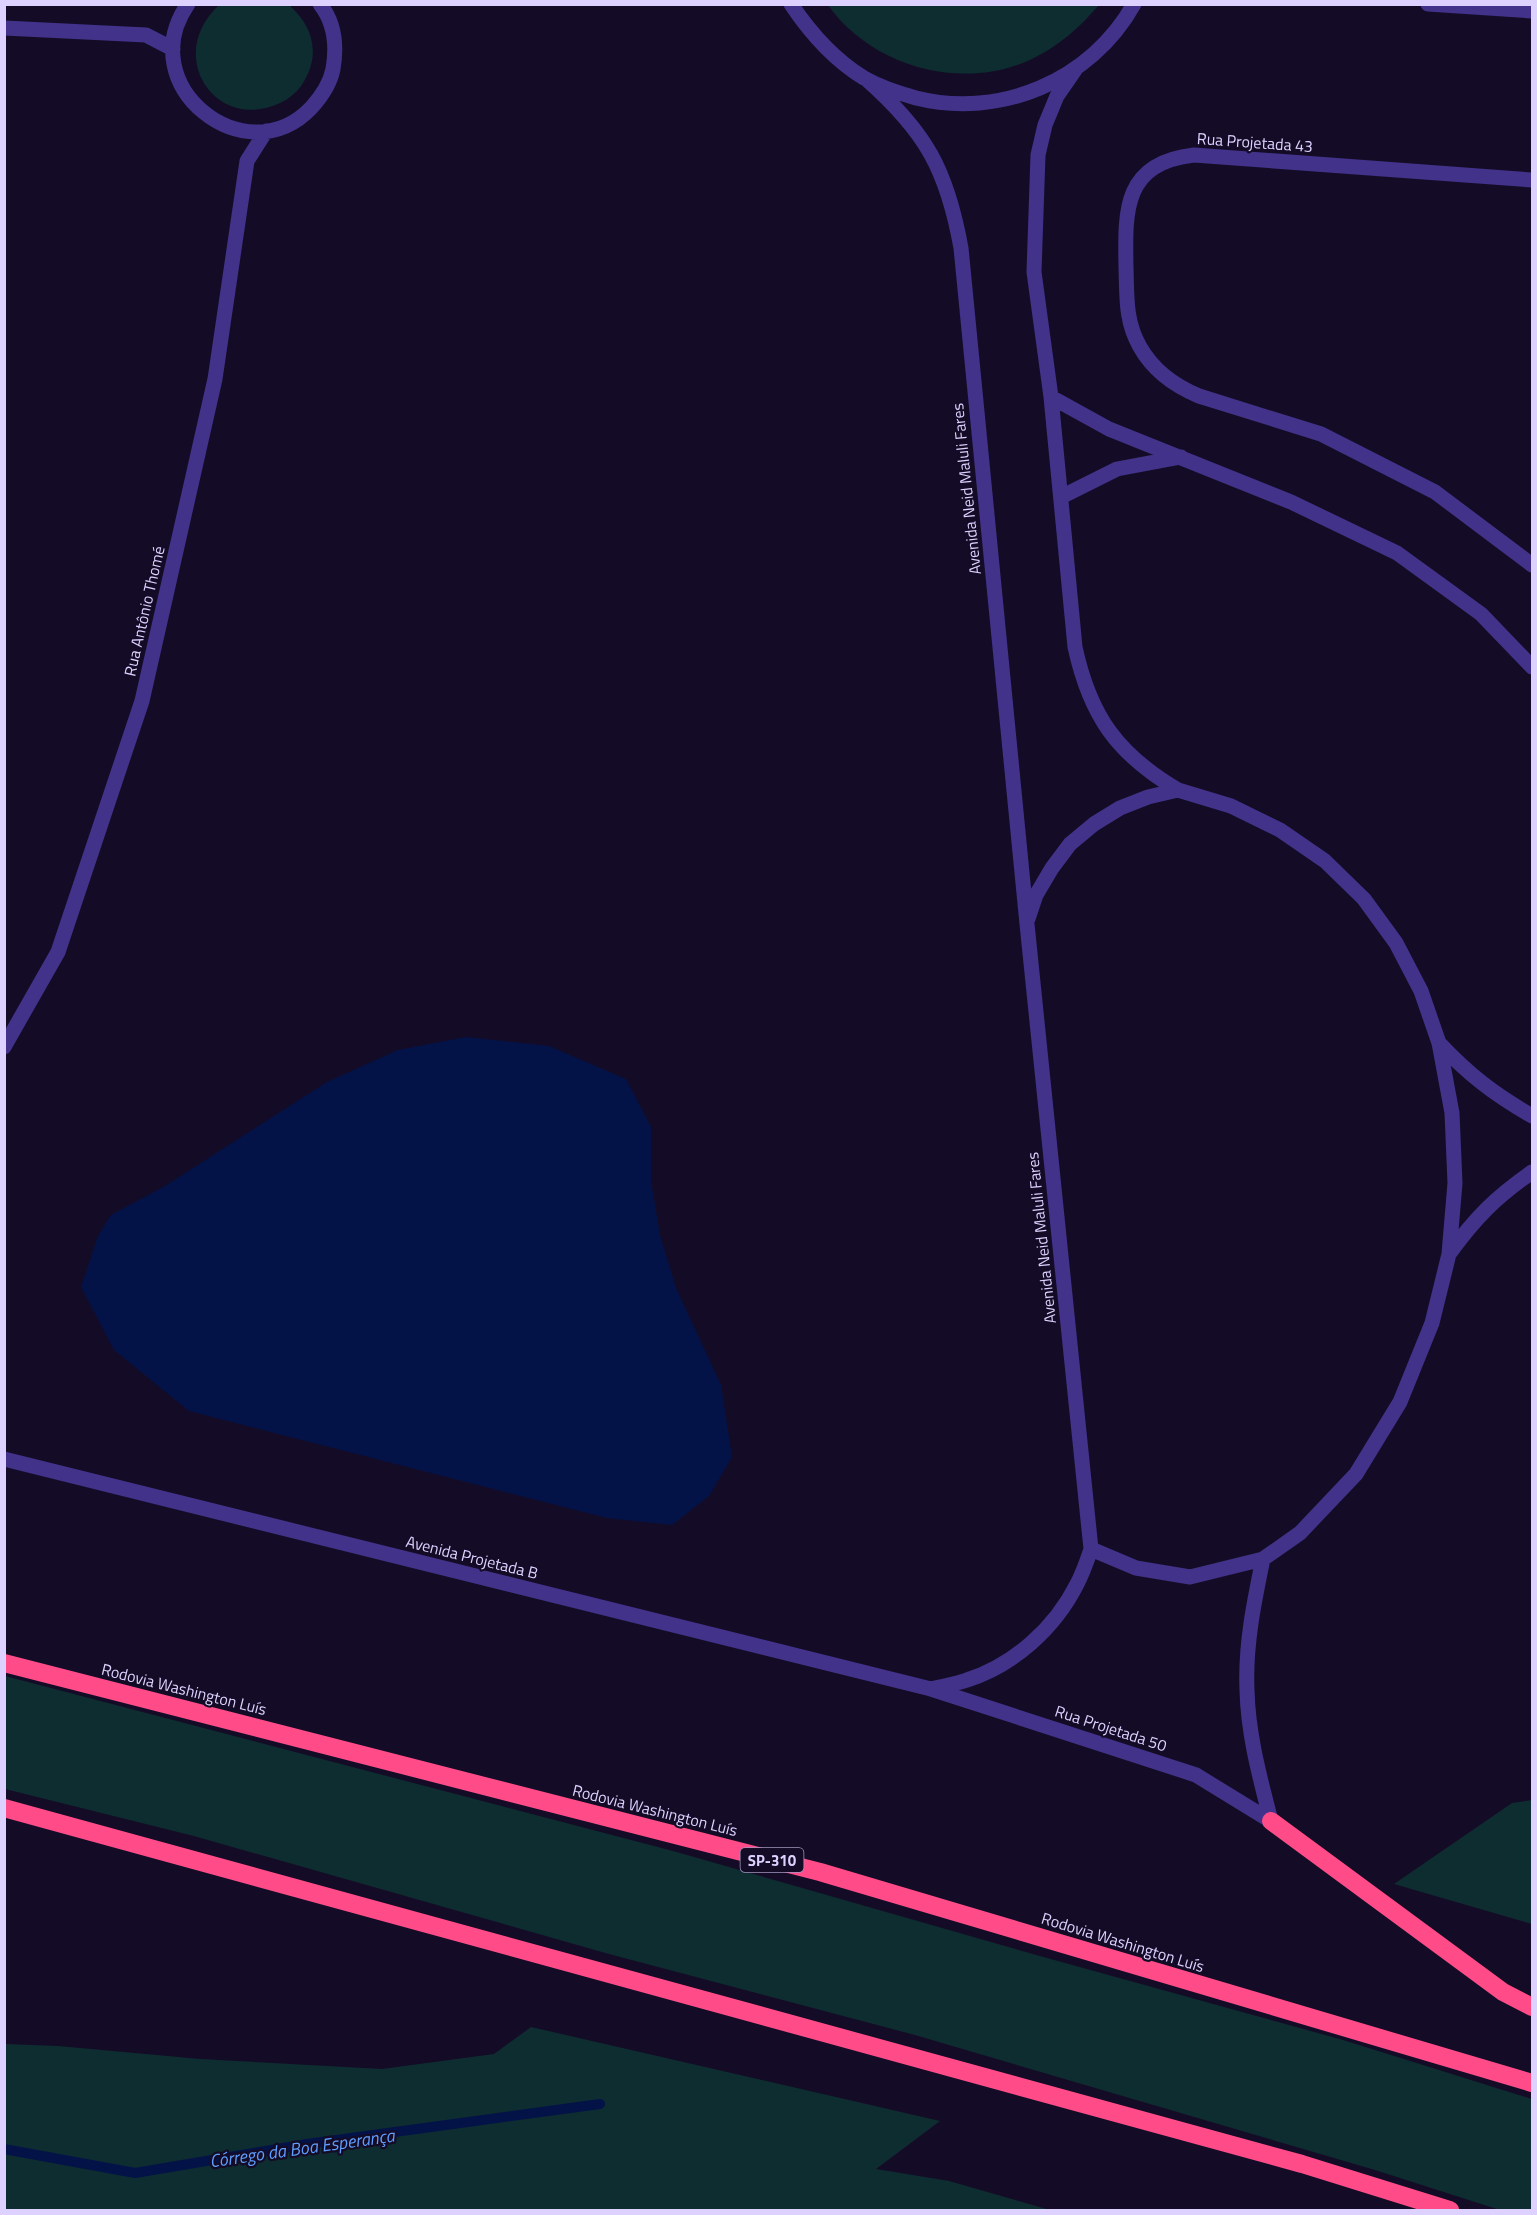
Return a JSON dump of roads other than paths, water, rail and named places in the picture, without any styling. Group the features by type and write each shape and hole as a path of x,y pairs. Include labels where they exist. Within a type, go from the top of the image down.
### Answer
{"highway":[{"name":"Rodovia Washington Luís","path":"4,1663 819,1872 1533,2083"},
{"path":"4,1808 1302,2164 1450,2211"},
{"path":"1271,1821 1503,1992 1533,2007"}],"street":[{"path":"188,4 175,32 173,49 176,71 185,92 199,110 217,123 238,130 266,131 287,125 306,113 321,97 331,77 335,56 334,34 326,7"},
{"path":"791,4 811,33 837,58 866,79 900,94 935,102 972,104 1008,99 1043,87 1075,70 1103,47 1126,19 1134,4"},
{"path":"1428,4 1533,11"},
{"path":"4,27 146,36 175,32"},
{"path":"146,36 173,49"},
{"name":"Avenida Neid Maluli Fares","path":"1075,70 1057,96 1045,125 1037,165 1034,272 1052,397 1075,647 1081,677 1092,705 1109,731 1128,755 1152,774 1178,790 1231,806 1280,830 1325,861 1364,899 1396,943 1421,991 1438,1043 1452,1124 1455,1183 1449,1254 1432,1323 1400,1402 1356,1474 1300,1533 1263,1559 1190,1577 1136,1568 1091,1549"},
{"name":"Avenida Neid Maluli Fares","path":"866,79 896,105 921,137 940,172 954,209 961,248 1091,1549 1077,1584 1058,1616 1032,1643 1001,1665 968,1680 931,1689"},
{"path":"238,130 247,161"},
{"path":"247,161 266,131"},
{"name":"Rua Projetada 43","path":"1533,180 1194,155 1172,159 1151,170 1136,187 1125,219 1127,315 1141,350 1153,364 1182,388 1199,396 1321,434 1435,492 1533,565"},
{"name":"Rua Antônio Thomé","path":"4,1047 58,952 142,701 215,380 247,161"},
{"path":"1052,397 1109,429 1291,502 1397,553 1481,615 1533,667"},
{"path":"1060,497 1117,469 1181,457"},
{"name":"Avenida Neid Maluli Fares","path":"1027,924 1036,895 1070,844 1094,824 1120,808 1148,797 1178,790"},
{"path":"1438,1043 1475,1079 1533,1116"},
{"path":"1449,1254 1473,1221 1503,1192 1533,1172"},
{"name":"Avenida Projetada B","path":"4,1459 931,1689"},
{"path":"1263,1559 1250,1624 1247,1691 1254,1757 1271,1821"},
{"name":"Rua Projetada 50","path":"931,1689 1196,1774 1271,1821"}],"waterway":[{"name":"Córrego da Boa Esperança","path":"4,2149 135,2173 307,2144 600,2104"}]}
